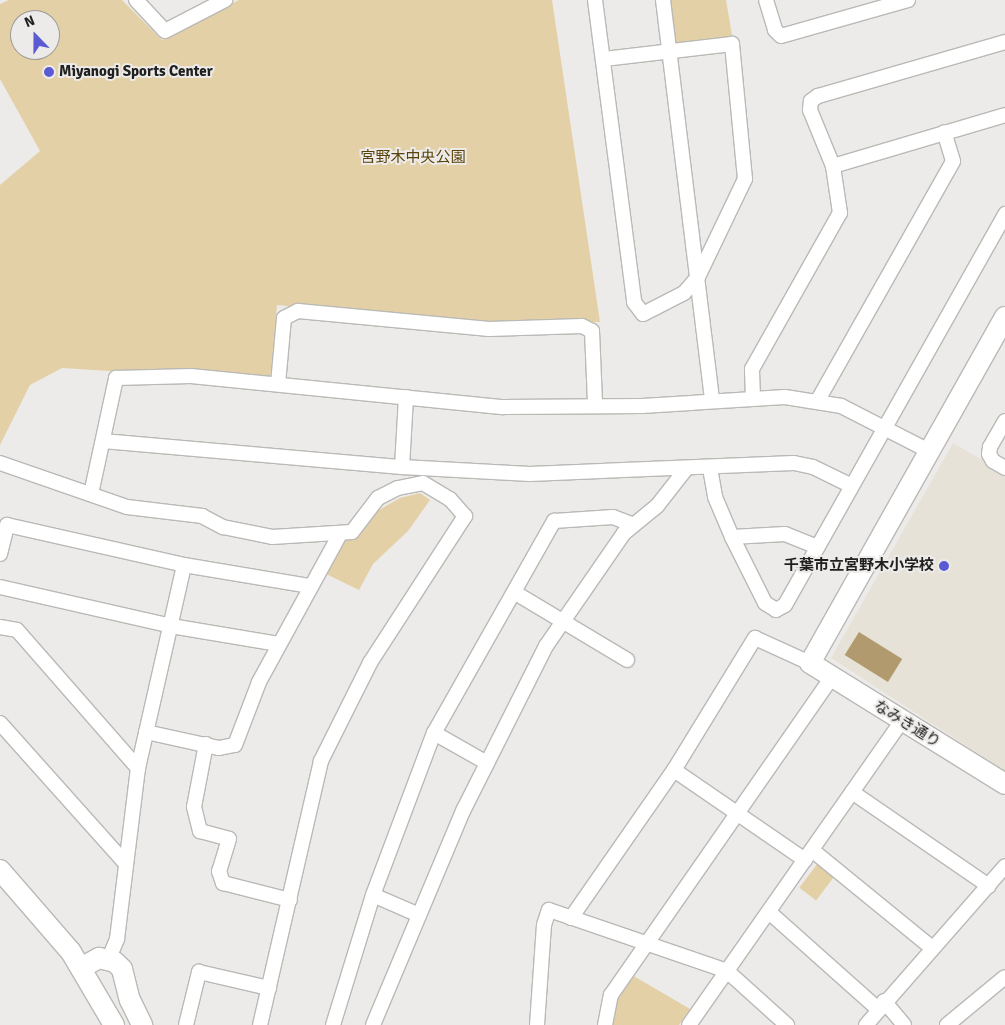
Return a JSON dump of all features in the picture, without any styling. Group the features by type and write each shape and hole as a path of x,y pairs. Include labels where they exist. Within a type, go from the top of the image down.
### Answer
{"street":[{"path":"136,0 165,31 225,0"},
{"path":"595,0 634,302 643,314 684,294 698,277 744,179 732,44 604,59"},
{"path":"663,0 712,400"},
{"path":"766,0 775,30 781,36 908,0"},
{"path":"753,399 752,369 840,213 833,166 810,110 811,101 818,96 1005,42"},
{"path":"833,166 1005,115"},
{"path":"818,400 953,161 944,132"},
{"path":"710,468 715,497 732,537 764,603 776,610 785,605 1005,214"},
{"path":"278,384 284,318 298,311 489,328 582,326 592,330 595,404"},
{"path":"571,918 674,770 755,638 810,663 1005,317"},
{"path":"91,494 116,378 191,376 503,407 595,404 642,406 712,400 785,397 818,400 862,414 929,451"},
{"path":"402,468 406,397"},
{"path":"1005,421 990,447 989,454 993,462 1005,468"},
{"path":"103,441 402,468 530,474 794,463 813,467 852,486"},
{"path":"0,464 127,507 202,516 222,527 272,537 352,532 378,498 398,488 423,483 450,499 465,516 370,664 321,761 295,865 290,900 260,1025"},
{"path":"373,1025 486,763 546,646 592,576 624,533 657,506 686,469"},
{"path":"333,1025 372,895 434,734 554,521 613,517 634,525"},
{"path":"0,554 7,525 184,565 310,586"},
{"path":"146,732 219,748 235,745 259,682 340,534"},
{"path":"732,537 785,534 817,547"},
{"path":"109,958 117,939 138,768 184,565"},
{"path":"0,586 171,626 279,644"},
{"path":"514,592 627,660"},
{"path":"0,627 17,630 138,768"},
{"name":"なみき通り","path":"810,663 1005,784"},
{"path":"605,1025 611,995 833,676"},
{"path":"689,1025 902,721"},
{"path":"0,723 126,864"},
{"path":"434,734 486,763"},
{"path":"206,744 194,808 200,831 229,839 219,871 223,883 290,900"},
{"path":"674,770 738,814 808,855 932,948"},
{"path":"852,792 999,878 932,948 866,1025"},
{"path":"0,870 81,968 114,1025"},
{"path":"372,895 420,915"},
{"path":"537,1025 544,925 549,910 727,971 787,1025"},
{"path":"768,912 904,1025"},
{"path":"81,968 99,958 109,958 122,969 130,1000 142,1025"},
{"path":"186,1025 199,972 269,988"},
{"path":"947,1025 1005,977"}],"shaded area":[{"name":"千葉市立宮野木小学校","path":"953,443 1005,473 1005,771 831,658"},
{"path":"859,632 902,659 888,682 845,655"}],"green space":[{"name":"宮野木中央公園","path":"9,0 122,0 162,40 239,0 552,0 600,322 502,325 277,305 270,381 62,368 30,385 0,445 0,185 40,151 0,79 0,4"},
{"path":"667,0 726,0 733,41 678,48 669,41"},
{"path":"420,493 430,500 408,531 373,564 359,590 324,573 337,549 379,510 400,498"},
{"path":"818,863 835,876 816,900 799,888"},
{"path":"632,975 690,1009 679,1025 613,1025 615,1005"}],"place":[{"name":"Miyanogi Sports Center","path":"49,72"},
{"name":"千葉市立宮野木小学校","path":"944,566"}]}
